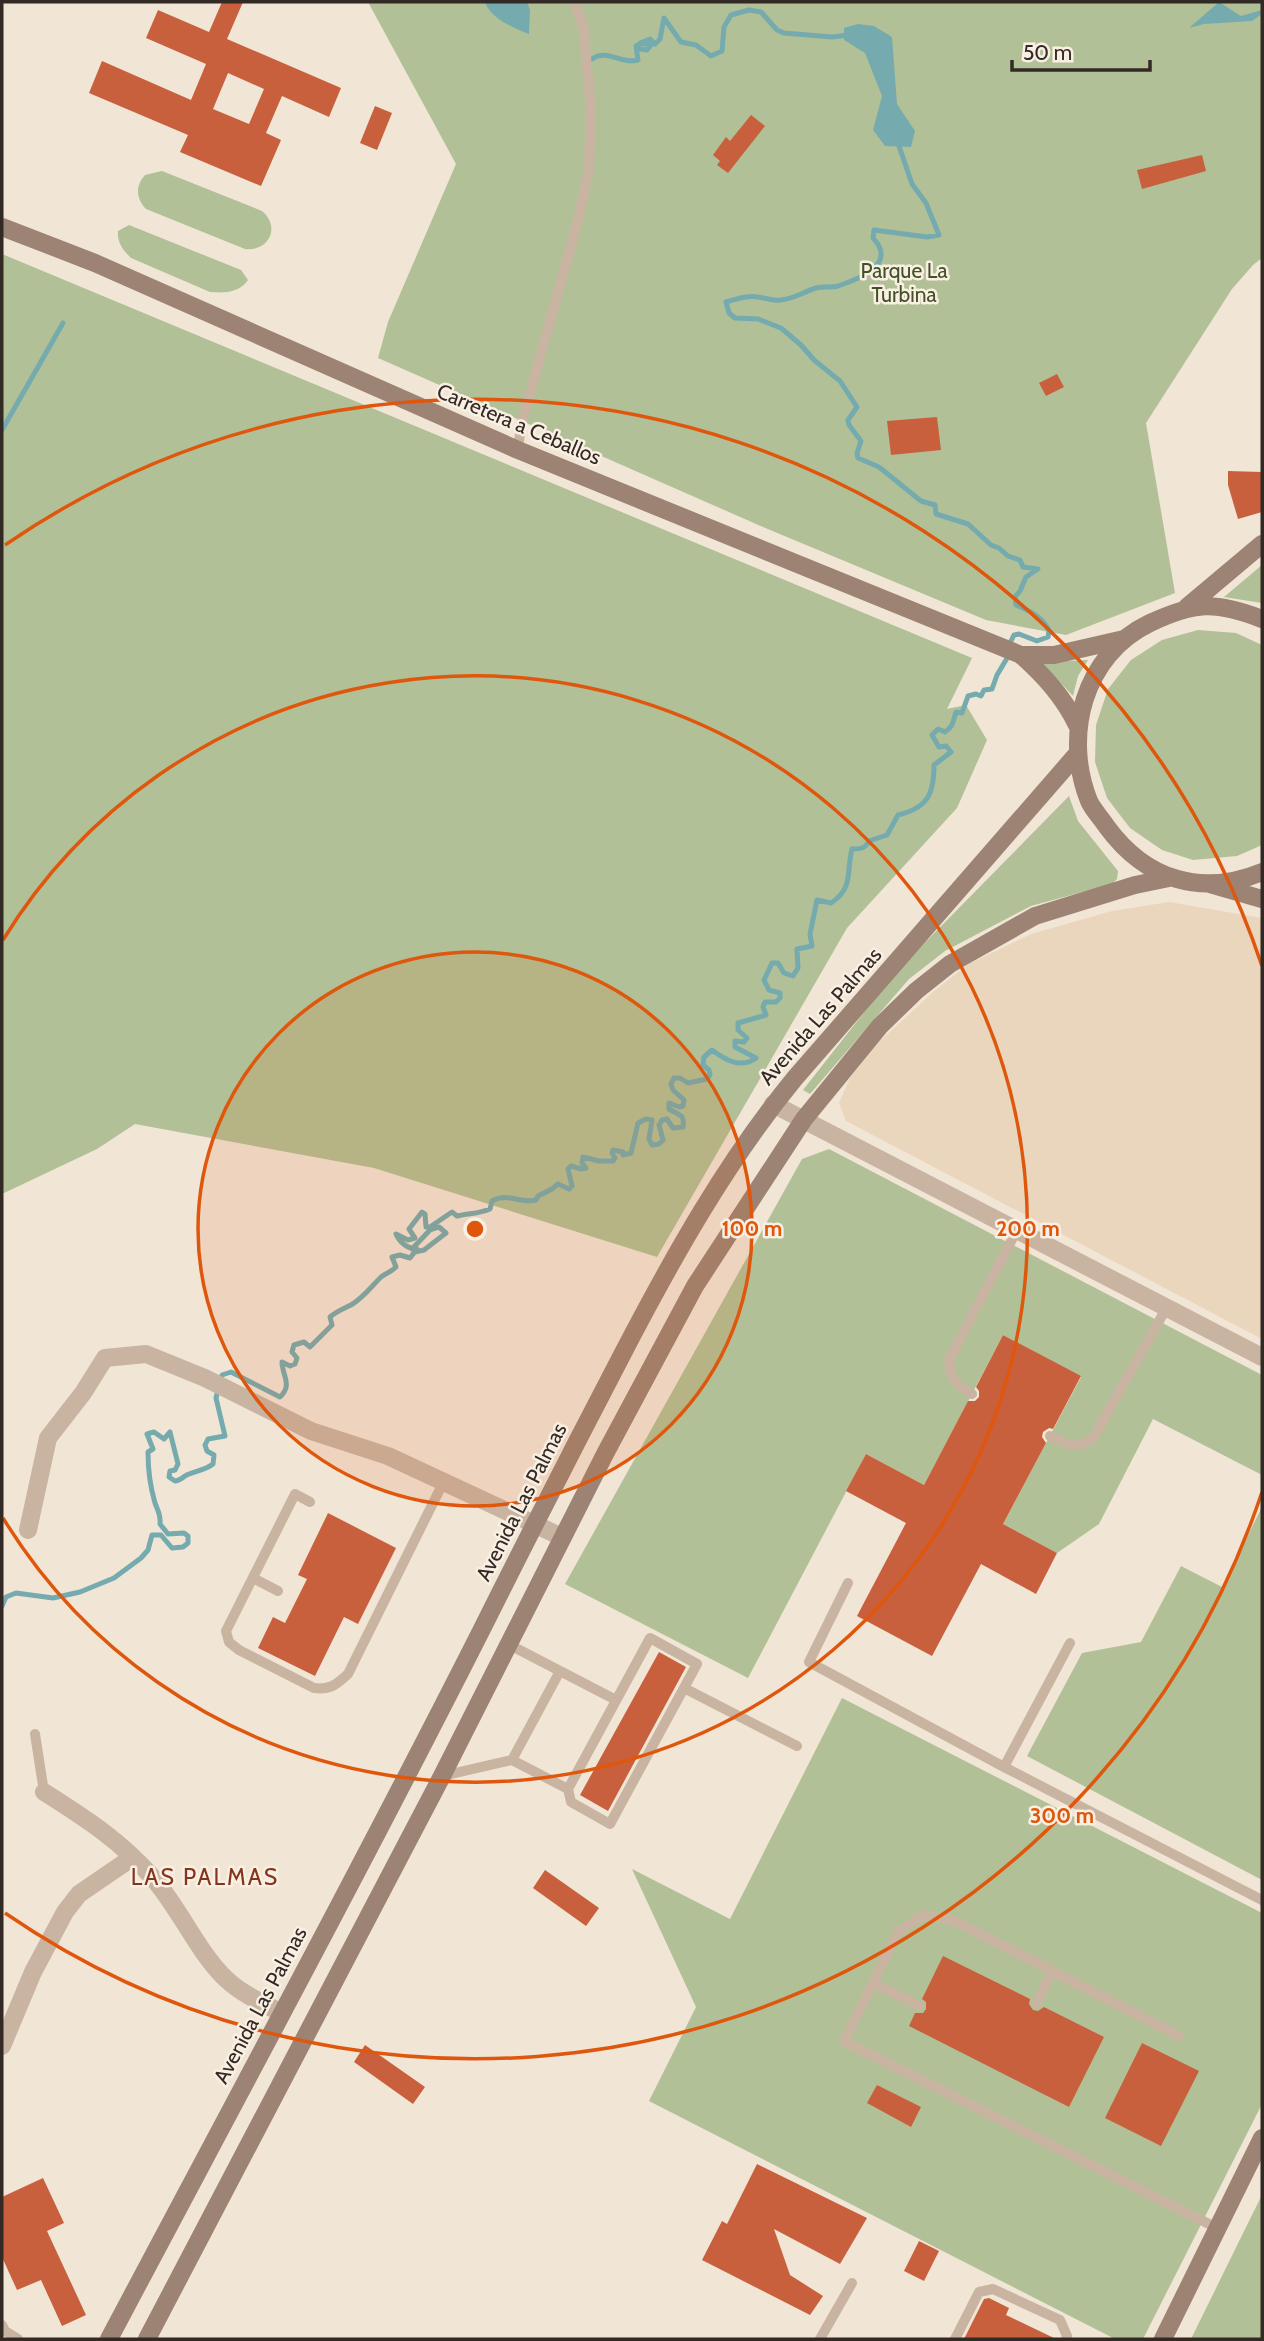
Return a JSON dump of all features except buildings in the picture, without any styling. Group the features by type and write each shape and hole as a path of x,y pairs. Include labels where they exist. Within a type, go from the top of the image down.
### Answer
{"street":[{"name":"Carretera a Ceballos","path":"2,227 95,263 518,450 1021,655 1047,679 1067,705 1077,724"},
{"path":"1169,878 1119,844 1090,803 1076,754 1077,724 1085,694 1100,667 1126,638 1144,626 1187,607 1262,544"},
{"path":"1187,607 1214,606 1243,611 1262,619"},
{"name":"Carretera a Ceballos","path":"1021,655 1054,655 1126,638"},
{"name":"Avenida Las Palmas","path":"109,2339 375,1836 534,1522 666,1271 718,1185 774,1104 1076,754"},
{"path":"1210,884 1262,872"},
{"path":"147,2339 442,1776 562,1537 695,1286 804,1119 880,1026 916,991 950,964 1035,916 1144,882 1169,878 1210,884 1262,899"},
{"path":"774,1104 1262,1357"},
{"path":"28,1530 48,1438 83,1393 105,1358 146,1354 205,1378 311,1431 388,1456 562,1537"},
{"path":"44,1792 106,1831 162,1889 226,1979 248,1996 282,2013"},
{"path":"375,1836 403,1850"},
{"path":"2,2046 33,1972 65,1912 79,1894 133,1857"},
{"path":"1163,2339 1262,2138"},
{"path":"164,2236 193,2251"}],"lane":[{"path":"518,450 589,169 591,109 583,26 575,2"},
{"path":"972,1394 961,1388 952,1378 950,1358 1017,1230"},
{"path":"1050,1436 1070,1445 1082,1446 1093,1438 1167,1307"},
{"path":"310,1502 295,1494 226,1631 229,1642 239,1650 314,1688 325,1690 335,1686 348,1674 444,1481"},
{"path":"253,1578 278,1591"},
{"path":"848,1583 809,1662 1004,1767 1262,1900"},
{"path":"650,1638 697,1664 684,1688 610,1824 571,1802 568,1789 650,1638"},
{"path":"1004,1767 1070,1643"},
{"path":"508,1644 616,1700"},
{"path":"512,1760 560,1671"},
{"path":"684,1688 797,1746"},
{"path":"35,1734 44,1792"},
{"path":"442,1776 512,1760 568,1789"},
{"path":"1179,2036 953,1920 923,1914 898,1932 844,2041 1217,2228"},
{"path":"1037,2003 1052,1970"},
{"path":"873,1983 919,2006"},
{"path":"820,2339 852,2283"},
{"path":"955,2339 979,2292 993,2289 1060,2320 1064,2325 1066,2339"},
{"path":"3,2331 18,2339"}],"green space":[{"name":"Parque La Turbina","path":"368,2 1262,2 1262,258 1232,289 1146,423 1175,593 1066,635 986,620 763,527 378,358 388,322 456,164"},
{"path":"162,171 262,211 271,224 270,237 260,247 245,249 146,209 140,201 140,183 145,175"},
{"path":"129,225 241,270 248,280 236,290 210,292 131,258 118,239 118,231"},
{"path":"2,254 972,658 947,709 966,705 987,740 957,808 847,928 657,1257 374,1168 135,1124 97,1149 2,1194"},
{"path":"1262,565 1262,603 1224,597"},
{"path":"1198,630 1236,633 1262,645 1262,845 1237,856 1193,860 1162,850 1130,828 1107,798 1095,762 1096,725 1108,689 1131,660 1162,640"},
{"path":"1088,660 1078,676 1073,696 1041,662"},
{"path":"1069,796 1078,821 1118,871 1117,879 1112,884 1031,906 945,951 909,979 810,1094 803,1090 895,973"},
{"path":"829,1149 1262,1375 1262,1475 1153,1419 1099,1524 1057,1553 1003,1524 1081,1377 1003,1335 924,1485 866,1454 748,1678 565,1584 802,1159"},
{"path":"1262,1507 1262,1880 1027,1756 1082,1653 1141,1642 1181,1566 1222,1587"},
{"path":"842,1698 1262,1913 1262,2104 1143,2339 1115,2339 649,2101 696,2007 632,1869 730,1919"},
{"path":"1262,2195 1262,2339 1191,2339 1252,2215"}],"shaded area":[{"path":"1169,902 1262,918 1262,1339 846,1121 839,1103 850,1078 879,1042 967,965 1031,934 1112,911"}],"water":[{"path":"485,2 527,2 530,10 529,34 497,18"},
{"path":"1219,2 1241,16 1262,10 1262,14 1252,21 1204,24 1189,28"},
{"path":"858,24 874,26 892,37 897,104 915,131 911,147 885,146 873,130 882,96 865,53 844,40 844,28"}],"waterway":[{"path":"592,59 603,55 638,60 636,46 647,50 651,45 640,43 650,39 655,44 660,39 664,18 681,42 696,45 711,56 722,51 724,27 731,15 749,10 761,12 777,30 784,33 832,37 849,35"},
{"path":"898,143 912,184 926,203 939,235 927,237 874,230 873,238 880,247 881,255 878,263 865,275 838,286 816,288 785,299 750,297 726,302 729,313 735,318 758,319 781,328 840,381 857,407 848,420 861,441 858,458 879,467 921,501 935,505 936,514 968,524 991,545 1020,560 1023,567 1038,569 1026,577 1015,597 1016,605 1040,618 1047,626 1048,637 1037,641 1019,634 1014,635 1009,645"},
{"path":"2,430 63,323"},
{"path":"2,1606 6,1597 16,1593 53,1598 80,1592 114,1578 141,1558 148,1550 152,1535 161,1535 172,1548 183,1547 188,1543 188,1536 184,1533 168,1534 160,1524 149,1471 148,1452 153,1449 147,1434 154,1432 164,1439 170,1432 178,1464 175,1470 170,1471 169,1477 175,1481 213,1464 214,1455 207,1451 205,1445 208,1439 225,1436 216,1398 222,1375 231,1372 280,1397 286,1388 282,1362 290,1366 295,1364 297,1358 292,1352 294,1345 304,1342 310,1347 332,1325 330,1317 363,1296 381,1277 396,1267 392,1257 400,1255 410,1258 417,1249 405,1245 396,1234 408,1240 415,1238 409,1229 422,1212 425,1214 426,1227 430,1227 452,1212 457,1216 490,1209 492,1201 498,1199 536,1200 558,1184 569,1189 572,1186 568,1169 571,1166 586,1168 582,1163 583,1157 613,1161 613,1150 623,1152 623,1155 631,1153 638,1123 646,1119 652,1120 649,1139 652,1145 663,1140 659,1125 662,1120 667,1119 673,1128 683,1127 682,1117 669,1109 669,1103 679,1107 683,1106 684,1100 673,1090 671,1084 674,1078 688,1083 707,1079 710,1075 703,1065 704,1057 712,1050 739,1063 756,1058 735,1047 735,1041 744,1042 747,1038 738,1030 738,1023 766,1015 763,1007 765,1002 776,1002 780,998 780,993 769,990 764,980 772,963 778,963 784,973 793,976 798,968 797,949 812,946 810,934 817,900 831,903 843,891 848,879 852,849 862,848 869,841 887,835 898,815 916,808 927,799 934,765 951,752 946,746 939,747 932,735 938,729 945,732 950,728 956,712 962,713 968,696 981,696 984,690 992,689 1009,655"},
{"path":"412,1249 430,1230 439,1227 446,1233 424,1250 415,1252"}],"district":[{"name":"LAS PALMAS","path":"205,1877"}]}
